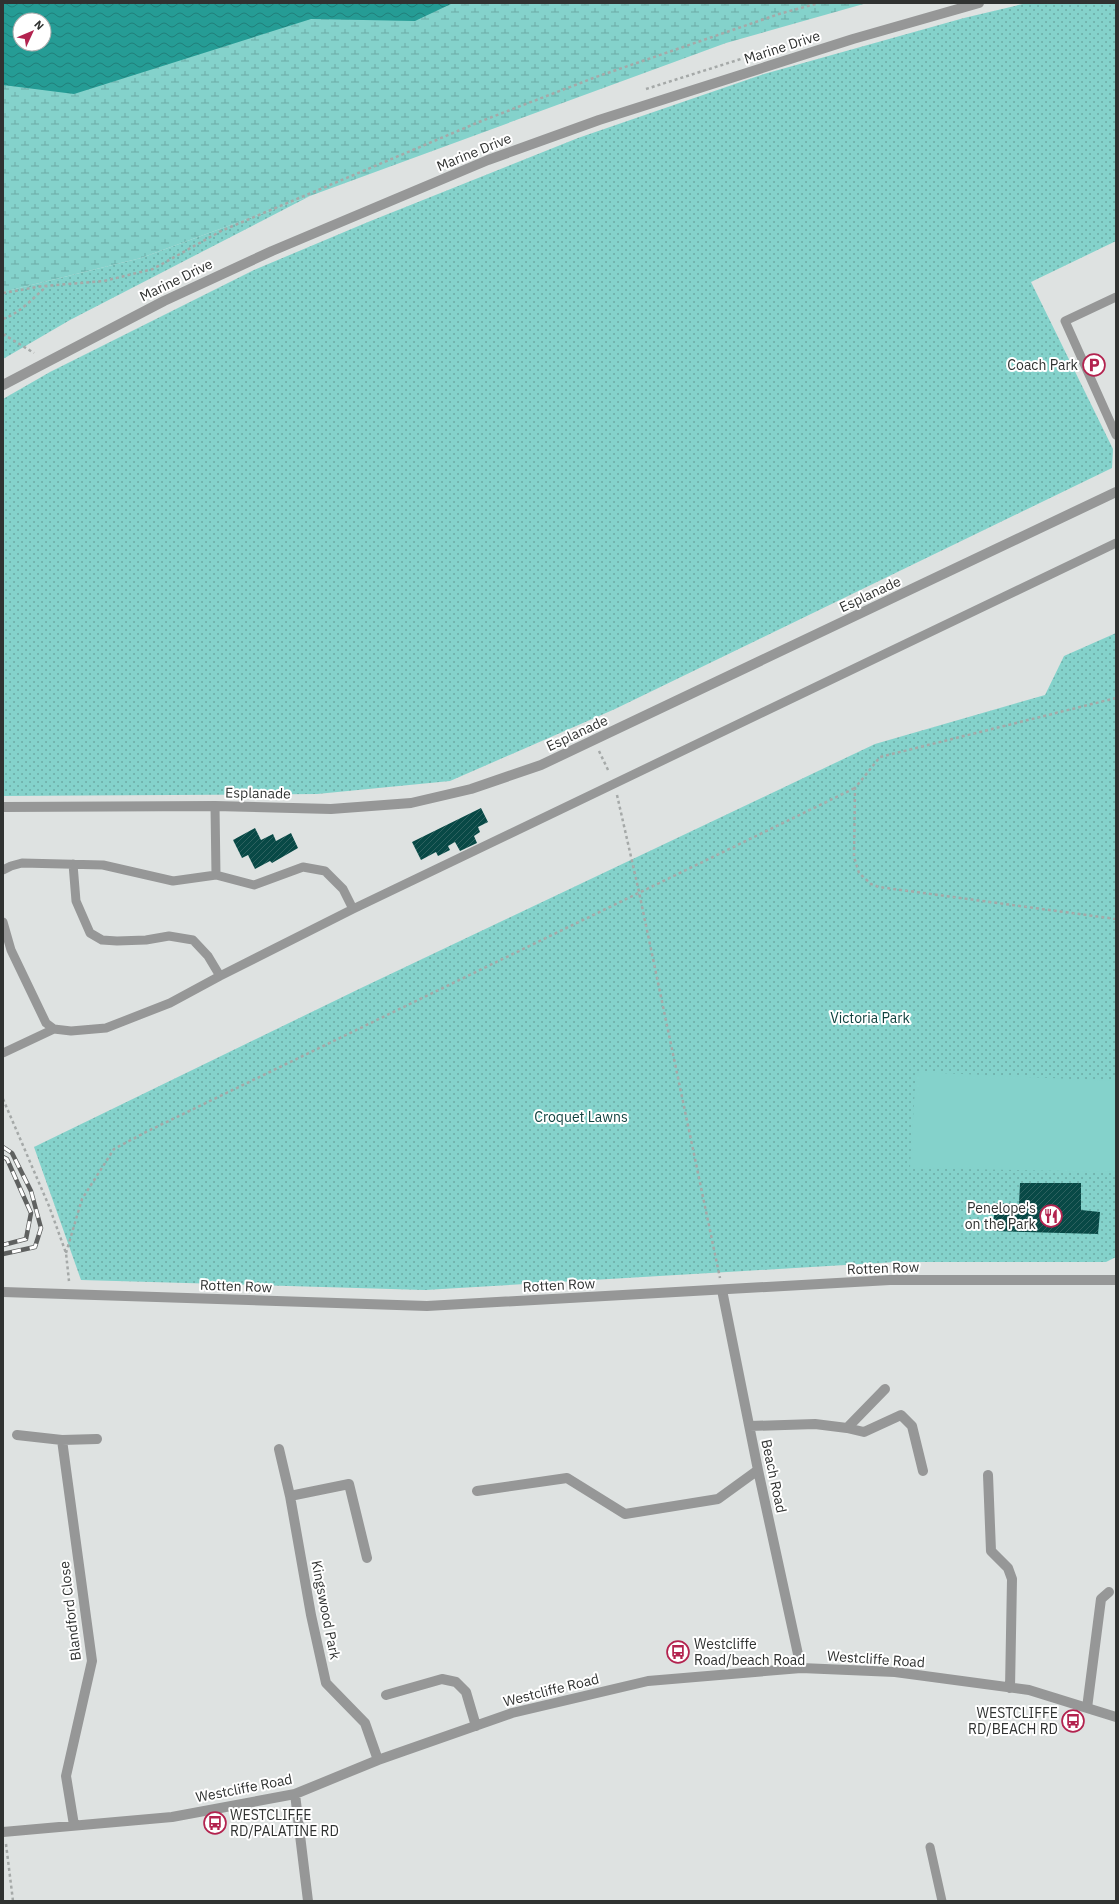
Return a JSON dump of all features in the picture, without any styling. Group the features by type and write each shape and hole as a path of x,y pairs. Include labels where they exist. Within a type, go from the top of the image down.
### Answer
{"street":[{"name":"Marine Drive","path":"3,385 164,301 272,251 488,160 599,120 853,39 980,3"},
{"name":"Esplanade","path":"3,807 215,806 331,808 411,803 471,789 541,765 1116,492"},
{"name":"Rotten Row","path":"3,1292 427,1306 890,1280 1116,1280"},
{"name":"Beach Road","path":"722,1290 758,1470 801,1668"},
{"path":"847,1428 885,1389"},
{"path":"750,1426 815,1424 847,1428 864,1432 901,1415 912,1426 923,1470"},
{"path":"16,1435 62,1440 97,1439"},
{"name":"Blandford Close","path":"62,1440 92,1661 66,1776 74,1825"},
{"name":"Kingswood Park","path":"279,1449 290,1496 311,1615 326,1683 365,1723 378,1760"},
{"path":"477,1491 567,1478 625,1514 718,1499 758,1470"},
{"path":"988,1475 991,1552 1008,1568 1012,1579 1010,1688"},
{"path":"290,1496 349,1484 367,1558"},
{"path":"1087,1708 1101,1599 1108,1592"},
{"name":"Westcliffe Road","path":"4,1832 172,1817 295,1794 378,1760 512,1713 648,1681 801,1668 895,1672 1029,1690 1116,1717"},
{"path":"386,1695 442,1679 456,1682 466,1692 476,1726"},
{"path":"295,1794 308,1901"}],"lane":[{"path":"1116,297 1065,321 1116,435"},
{"path":"3,922 11,950 46,1023 54,1029 71,1031 106,1028 170,1003 353,909 1116,543"},
{"path":"215,806 216,875"},
{"path":"3,870 22,863 103,865 173,880 216,875 254,885 302,867 325,871 343,889 353,909"},
{"path":"73,864 76,901 90,933 102,940 146,940 169,936 193,940 208,956 220,976"},
{"path":"3,1053 54,1029"},
{"path":"930,1847 942,1901"}],"path":[{"path":"3,293 47,285 104,281 153,269 221,231 479,122 596,76 779,14 819,3"},
{"path":"3,320 23,307 47,285"},
{"path":"3,334 34,353"},
{"path":"66,1253 82,1199 114,1150 146,1132 524,950 855,788 880,757 1116,698"},
{"path":"594,740 614,784 640,892 722,1290"},
{"path":"855,788 856,865 859,873 871,884 880,887 1116,919"},
{"path":"3,1099 49,1206 66,1253 70,1294"},
{"path":"4,1832 13,1901"}],"green space":[{"path":"3,3 867,3 726,43 141,258 3,292"},
{"path":"1027,3 1116,3 1116,241 1031,282 1113,449 1112,468 615,709 450,781 317,794 3,796 3,399 50,372 254,270 368,222 578,138 764,74 964,18"},
{"path":"310,196 70,320 3,359 3,292 141,258"},
{"name":"Victoria Park","path":"1116,633 1116,1257 1106,1262 895,1262 425,1290 81,1280 34,1147 359,989 875,744 1045,695 1064,656"},
{"path":"916,1072 1116,1081 1116,1172 910,1168"}],"water":[{"path":"3,3 453,3 415,21 311,19 74,94 3,85"}],"building":[{"path":"481,808 488,822 478,827 480,832 474,836 477,843 460,851 455,842 448,846 450,850 438,856 436,852 421,860 412,842"},
{"path":"255,828 261,840 273,834 276,841 291,833 298,848 272,863 270,861 255,869 248,855 242,858 233,840"},
{"path":"1020,1183 1081,1183 1081,1210 1100,1212 1098,1234 993,1231 995,1203 1019,1204"}],"railway":[{"path":"3,1147 12,1153 31,1191 41,1228 35,1247 3,1254"},
{"path":"3,1157 7,1159 31,1213 26,1239 3,1245"}],"place":[{"name":"Coach Park","path":"1094,365"},
{"name":"Penelope's on the Park","path":"1051,1216"},
{"name":"Westcliffe Road/beach Road","path":"678,1652"},
{"name":"WESTCLIFFE RD/BEACH RD","path":"1073,1721"},
{"name":"WESTCLIFFE RD/PALATINE RD","path":"215,1823"}],"park label":[{"name":"Croquet Lawns","path":"581,1117"}]}
